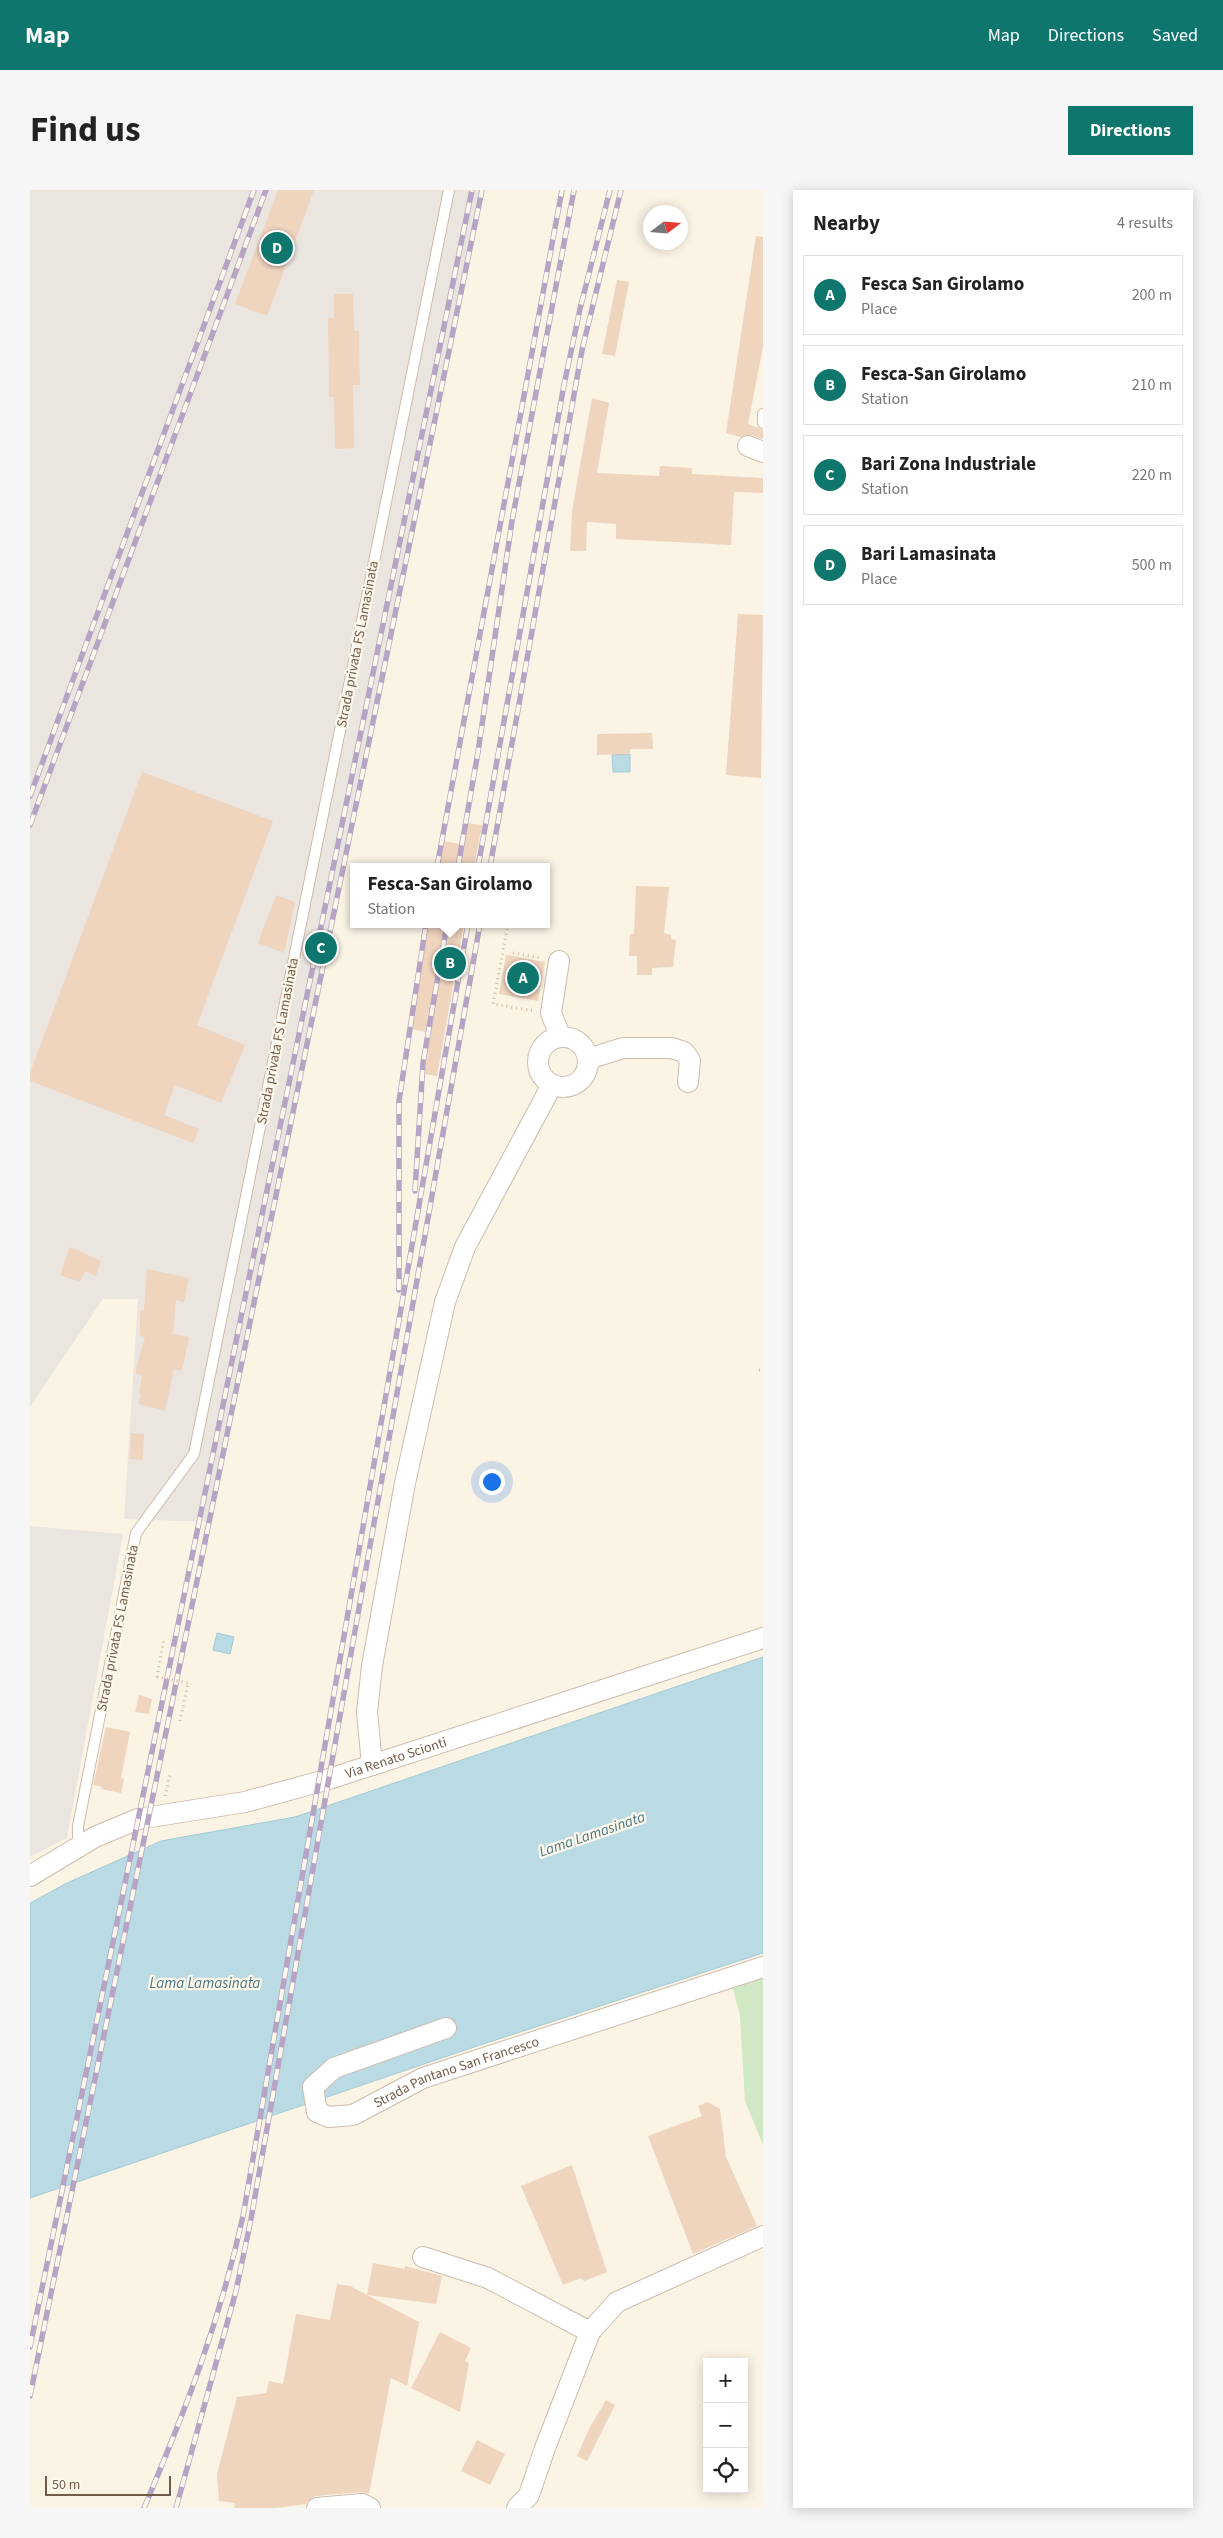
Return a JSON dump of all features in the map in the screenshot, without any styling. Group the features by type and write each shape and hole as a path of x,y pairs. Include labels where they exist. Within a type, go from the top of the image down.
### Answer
{"street":[{"path":"549,959 551,1014 560,1036"},
{"path":"560,1036 575,1039 586,1051 588,1060 588,1068 578,1083 570,1086 552,1085 540,1073 538,1057 546,1043 560,1036"},
{"path":"588,1060 623,1048 672,1048 684,1052 690,1060 688,1082"},
{"path":"372,1765 367,1712 372,1666 405,1483 445,1302 465,1247 552,1085"},
{"name":"Via Renato Scionti","path":"30,1876 95,1837 138,1819 245,1802 372,1765 763,1638"},
{"name":"Strada Pantano San Francesco","path":"446,2028 334,2068 313,2087 317,2112 329,2117 353,2115 423,2078 763,1967"},
{"path":"517,2508 529,2495 590,2332 617,2302 763,2236"},
{"path":"422,2256 488,2278 590,2332"},
{"path":"317,2508 362,2504 370,2508"}],"lane":[{"name":"Strada privata FS Lamasinata","path":"78,1847 78,1826 136,1533 194,1454 449,190"},
{"path":"763,414 763,423"}],"path":[{"path":"507,928 493,1004 530,1010"},
{"path":"513,953 549,959"},
{"path":"164,1638 157,1677 188,1683 180,1721"}],"shaded area":[{"path":"30,190 482,190 211,1522 124,1519 138,1299 103,1299 30,1407"},
{"path":"30,1526 123,1534 67,1838 30,1857"}],"green space":[{"path":"763,1975 763,2145 745,2101 740,2016 732,1985"}],"water":[{"path":"630,754 630,772 613,772 612,755"},
{"path":"217,1633 234,1637 230,1654 213,1650"},
{"name":"Lama Lamasinata","path":"763,1657 763,1953 474,2047 30,2198 30,1903 67,1883 161,1841 295,1817"}],"building":[{"path":"278,190 314,190 267,316 235,304"},
{"path":"756,236 763,237 763,347 748,424 763,430 763,439 752,435 740,437 726,433"},
{"path":"617,280 629,282 615,356 602,354"},
{"path":"334,294 353,294 354,331 359,331 360,385 353,385 354,448 335,449 334,397 329,397 328,318 334,318"},
{"path":"592,398 609,403 597,473 659,476 660,466 692,468 692,474 763,478 763,493 734,492 731,545 616,539 616,524 587,522 586,551 570,551 572,511"},
{"path":"738,614 763,615 761,778 726,775"},
{"path":"652,733 653,749 630,749 630,754 597,755 597,734"},
{"path":"142,772 273,821 197,1025 245,1045 221,1103 175,1085 164,1115 199,1129 193,1143 30,1081 30,1073"},
{"path":"468,823 482,825 475,863 440,863 444,841 464,845"},
{"path":"636,886 669,887 664,933 671,935 671,939 676,940 673,967 652,968 652,975 637,975 637,956 629,956 630,934 634,934"},
{"path":"276,895 295,902 284,953 258,943"},
{"path":"428,928 463,928 437,1076 424,1074 431,1033 411,1029"},
{"path":"506,955 545,962 538,1001 499,994"},
{"path":"70,1247 101,1261 96,1276 85,1271 80,1282 60,1275"},
{"path":"147,1269 189,1278 184,1302 176,1300 173,1334 189,1337 182,1371 174,1369 165,1411 139,1404 142,1375 136,1374 136,1369 145,1337 140,1336 140,1310 144,1310"},
{"path":"131,1433 144,1434 143,1460 130,1459"},
{"path":"139,1695 152,1699 149,1714 135,1712"},
{"path":"106,1727 130,1732 121,1778 124,1779 121,1793 101,1789 102,1787 93,1785"},
{"path":"708,2102 720,2109 726,2157 757,2226 693,2254 648,2136 702,2116 698,2106"},
{"path":"572,2165 607,2272 584,2281 581,2278 563,2285 521,2186"},
{"path":"373,2263 405,2269 405,2266 442,2276 436,2304 367,2295"},
{"path":"337,2284 350,2286 419,2322 407,2386 391,2378 369,2494 361,2492 316,2496 306,2504 275,2508 234,2508 235,2503 219,2501 217,2474 237,2397 266,2393 269,2381 283,2384 296,2314 330,2320"},
{"path":"440,2332 471,2348 465,2361 469,2363 460,2412 411,2388"},
{"path":"606,2400 615,2405 587,2461 577,2456 590,2427"},
{"path":"477,2440 505,2454 490,2485 461,2471"}],"railway":[{"path":"30,796 254,190"},
{"path":"30,825 266,190"},
{"path":"30,2347 472,190"},
{"path":"30,2396 482,190"},
{"path":"438,863 562,190"},
{"path":"459,863 478,752 512,521 574,190"},
{"path":"479,863 564,385 580,309 610,190"},
{"path":"491,863 582,350 621,190"},
{"path":"399,1290 399,1101 425,928"},
{"path":"415,1191 423,1063 446,928"},
{"path":"144,2508 201,2364 224,2292 243,2216 467,928"},
{"path":"176,2508 236,2291 251,2219 479,928"}],"place":[{"name":"Bari Lamasinata","path":"277,248"},
{"name":"Bari Zona Industriale","path":"321,948"},
{"name":"Fesca-San Girolamo","path":"450,963"},
{"name":"Fesca San Girolamo","path":"523,978"}]}
